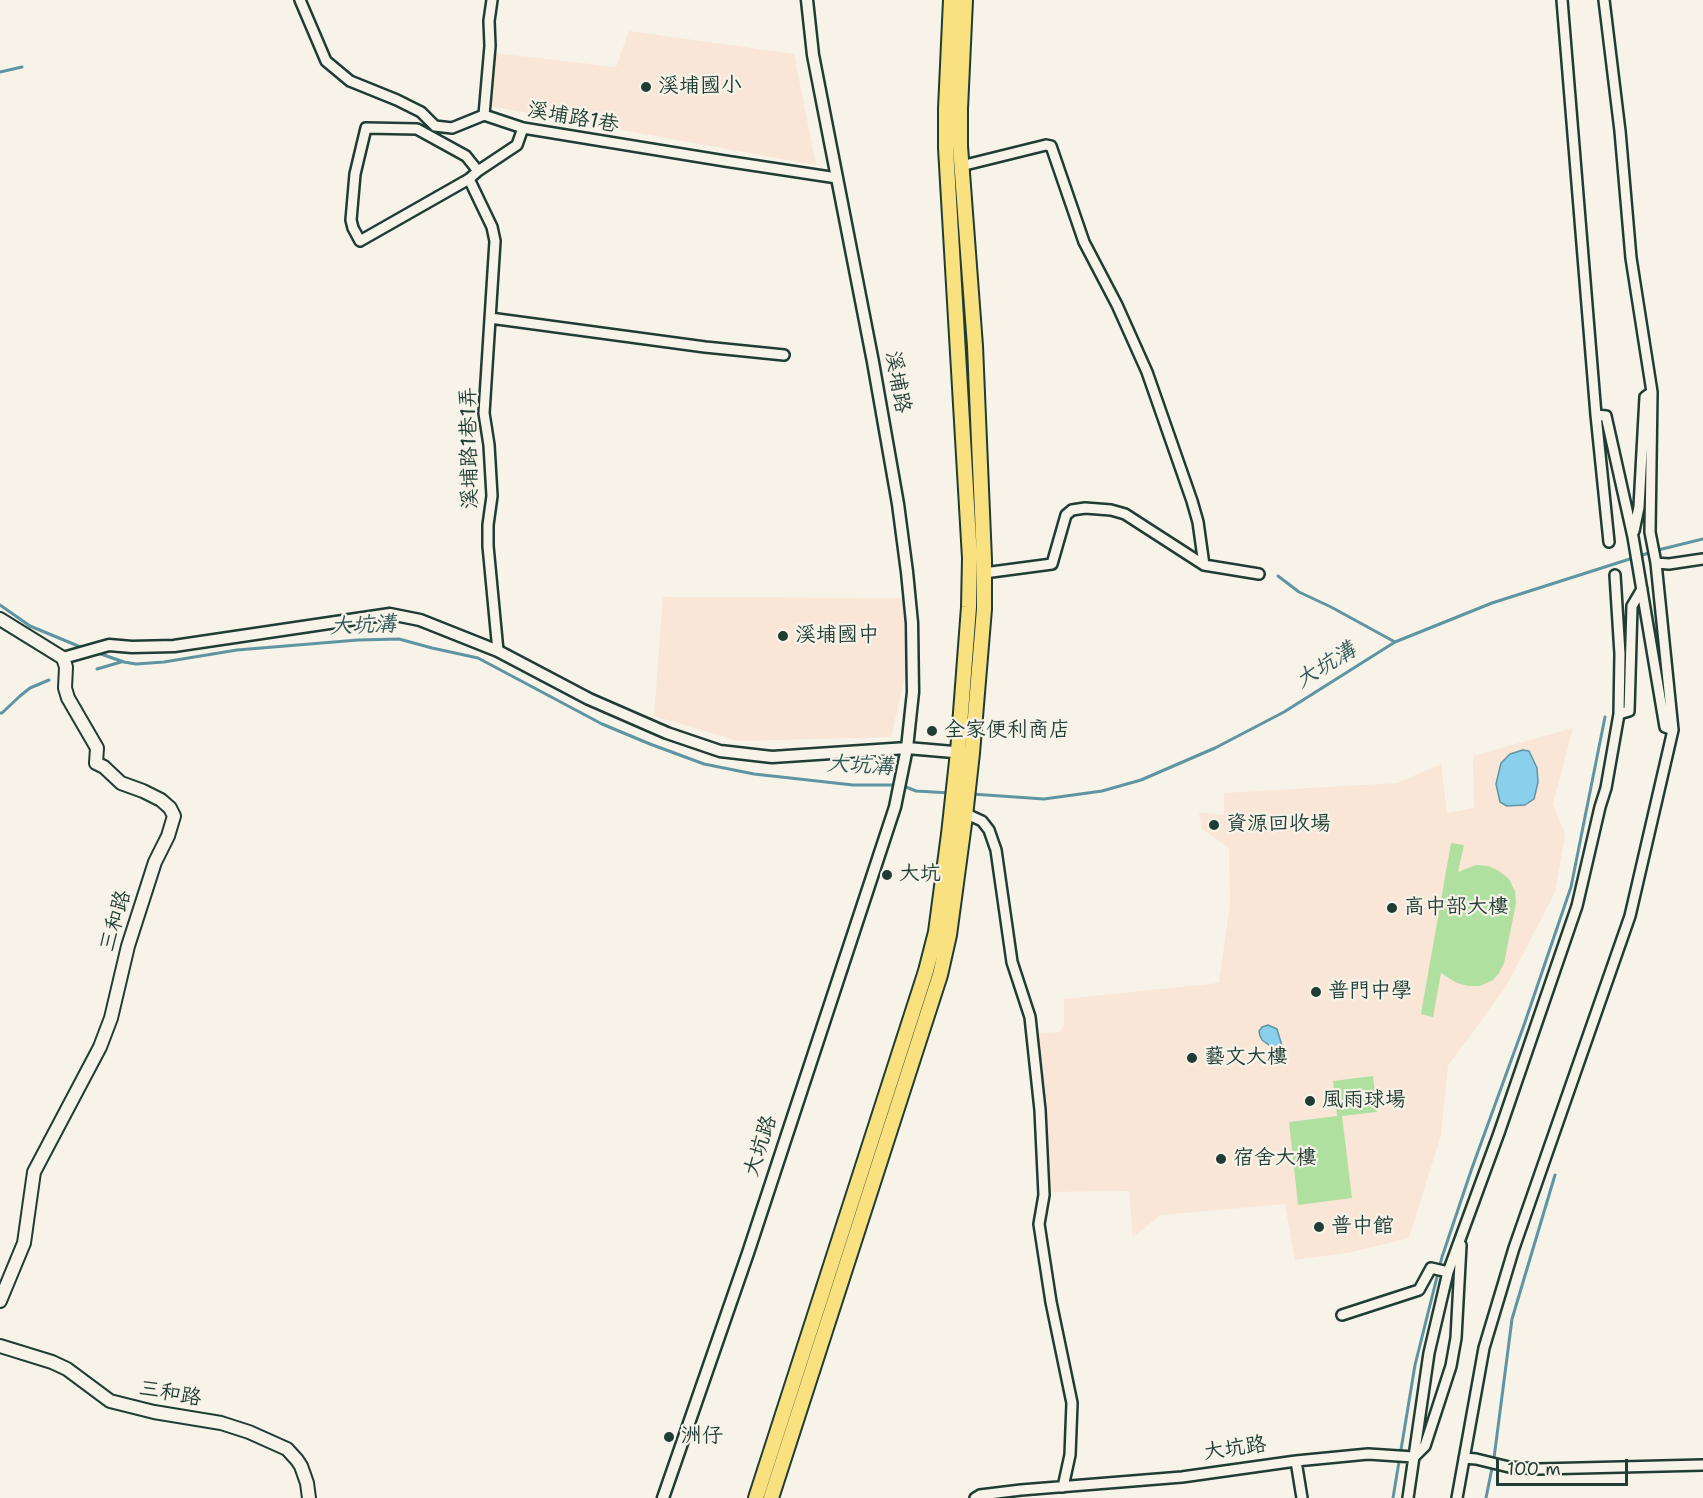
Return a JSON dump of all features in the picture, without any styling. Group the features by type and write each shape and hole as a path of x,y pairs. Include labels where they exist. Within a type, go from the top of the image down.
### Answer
{"main road":[{"path":"771,1498 940,975 949,935 958,811 956,769 969,607 970,558 946,148 951,0"},
{"path":"756,1498 926,971 936,932 958,811 970,772 984,609 984,573 975,346 961,166 960,109 965,0"},
{"path":"0,619 69,657"},
{"name":"三和路","path":"0,1301 24,1244 34,1172 100,1047 111,1018 128,946 154,862 168,836 174,816 170,808 161,801 121,783 104,767 96,763 97,748 68,698 65,688 69,657"},
{"name":"三和路","path":"0,1346 67,1369 110,1401 154,1412 221,1423 249,1432 287,1449 301,1466 309,1498"}],"street":[{"path":"300,0 326,61 350,81 421,112 435,126 452,128 484,115 492,0"},
{"name":"溪埔路","path":"807,0 813,55 873,362 908,572 912,623 913,692 902,774"},
{"path":"1562,0 1596,415 1609,542"},
{"path":"1457,1498 1484,1348 1514,1248 1630,916 1673,730 1656,563 1650,532 1652,392 1631,258 1620,131 1604,0"},
{"name":"溪埔路1巷","path":"484,115 523,128 837,178"},
{"path":"478,171 466,156 417,129 366,128 355,174 351,220 353,228 360,241 469,179 517,145 523,128"},
{"path":"961,166 1046,145 1051,146 1084,242 1147,372 1192,501 1198,522 1204,565"},
{"name":"溪埔路1巷1弄","path":"469,179 492,227 495,241 484,413 489,445 492,496 488,546 498,651"},
{"path":"490,318 705,347 784,355"},
{"path":"1633,537 1639,507 1645,397 1652,392"},
{"path":"1596,415 1606,416 1633,537 1665,727 1673,730"},
{"path":"984,573 1053,564 1066,515 1072,510 1085,508 1111,510 1125,514 1204,565 1259,574"},
{"path":"1656,563 1669,564 1703,559"},
{"path":"1408,1498 1429,1353 1448,1272 1520,1074 1576,906 1606,788 1619,714 1620,654 1615,575"},
{"path":"1619,714 1629,711 1632,606 1642,589"},
{"path":"69,657 109,645 174,646 390,614 420,620 498,651 589,699 667,733 720,751 772,757 907,748 972,753"},
{"name":"大坑路","path":"663,1498 748,1253 895,807 902,774"},
{"path":"958,811 982,821 989,830 996,850 1012,962 1030,1017 1040,1110 1044,1184 1039,1224 1051,1302 1072,1403 1070,1455 1063,1487"},
{"path":"1414,1457 1425,1446 1451,1366 1456,1338 1462,1233"},
{"path":"1342,1315 1419,1290 1431,1268 1448,1272"},
{"name":"大坑路","path":"975,1498 980,1495 1021,1490 1182,1477 1296,1461 1368,1454 1414,1457"},
{"path":"1464,1458 1509,1467 1539,1469 1703,1465"},
{"path":"1296,1461 1302,1498"}],"shaded area":[{"name":"溪埔國小","path":"629,31 794,54 816,165 489,106 494,53 616,67"},
{"name":"溪埔國中","path":"663,597 904,598 906,673 891,737 738,741 654,716"},
{"name":"普門中學","path":"1573,728 1553,804 1565,834 1555,892 1507,985 1448,1066 1441,1135 1409,1238 1352,1252 1295,1260 1285,1204 1161,1215 1133,1237 1129,1191 1048,1192 1038,1033 1060,1032 1064,1025 1064,999 1219,983 1230,904 1229,848 1202,829 1199,812 1224,815 1224,793 1397,783 1441,764 1447,813 1474,808 1473,756"}],"green space":[{"path":"1451,843 1464,845 1458,872 1476,865 1488,866 1499,871 1509,879 1515,891 1516,903 1504,963 1499,973 1493,980 1480,986 1469,986 1457,983 1441,973 1433,1017 1421,1014"},
{"path":"1373,1076 1377,1112 1342,1116 1352,1198 1298,1205 1289,1122 1337,1116 1333,1081"}],"water":[{"path":"1523,750 1529,751 1537,768 1538,782 1534,799 1525,805 1507,806 1500,802 1496,784 1501,763 1510,754"},
{"path":"1268,1025 1277,1029 1285,1056 1282,1059 1276,1059 1269,1045 1260,1036 1259,1031"}],"waterway":[{"path":"0,72 22,67"},
{"name":"大坑溝","path":"972,794 1044,799 1102,791 1141,780 1215,748 1284,712 1395,642 1492,603 1658,550 1703,539"},
{"path":"1278,576 1299,592 1395,642"},
{"name":"大坑溝","path":"0,605 30,626 83,648"},
{"name":"大坑溝","path":"98,653 136,664 164,662 237,650 399,639 478,658 602,724 704,764 754,774 853,785 901,785 916,791 950,793"},
{"path":"97,669 121,662"},
{"path":"0,713 30,688 49,680"},
{"path":"1393,1498 1415,1365 1442,1257 1571,887 1605,717"},
{"path":"1486,1498 1494,1458 1512,1319 1555,1175"}],"place":[{"name":"溪埔國小","path":"646,87"},
{"name":"溪埔國中","path":"783,636"},
{"name":"全家便利商店","path":"932,731"},
{"name":"資源回收場","path":"1214,825"},
{"name":"大坑","path":"887,875"},
{"name":"高中部大樓","path":"1392,908"},
{"name":"普門中學","path":"1316,992"},
{"name":"藝文大樓","path":"1192,1058"},
{"name":"風雨球場","path":"1310,1101"},
{"name":"宿舍大樓","path":"1221,1159"},
{"name":"普中館","path":"1319,1227"},
{"name":"洲仔","path":"669,1437"}]}
